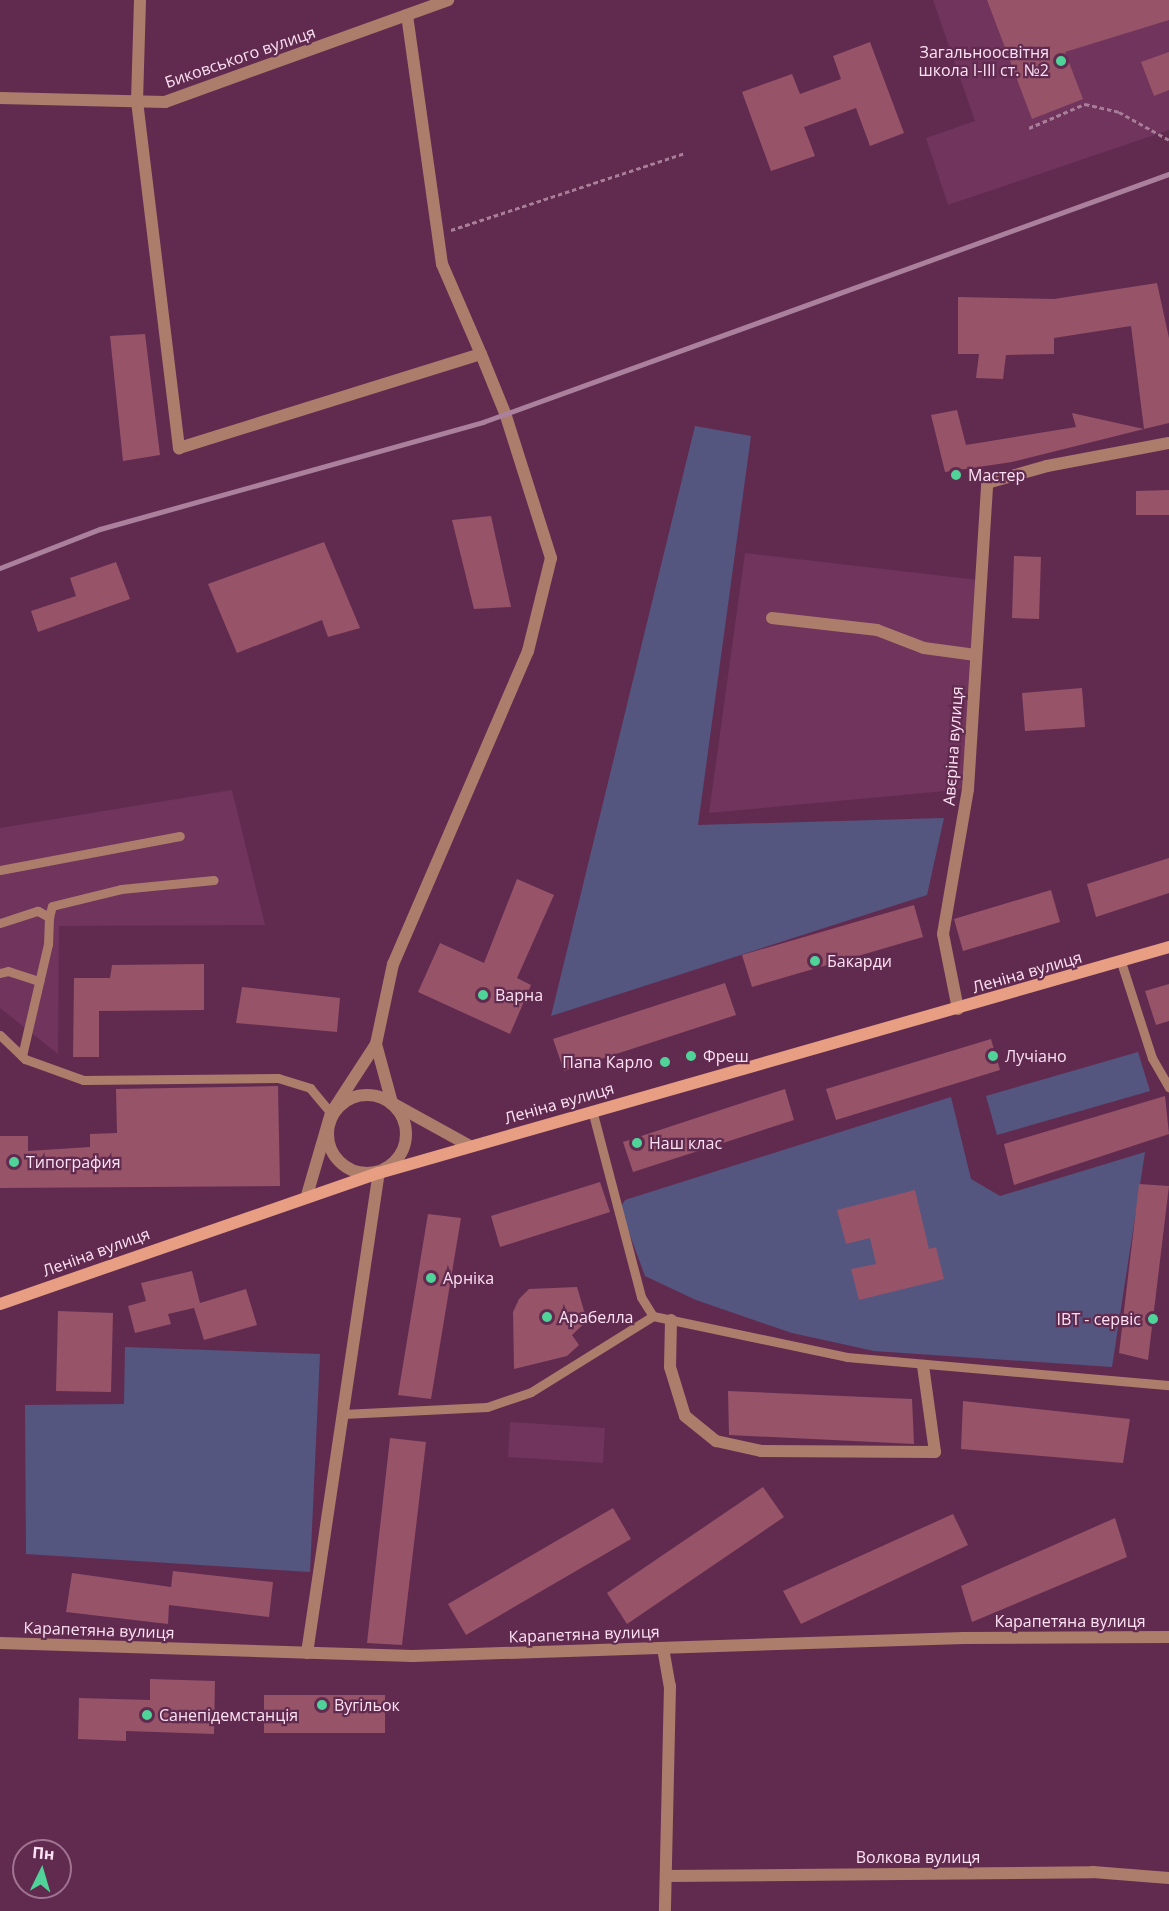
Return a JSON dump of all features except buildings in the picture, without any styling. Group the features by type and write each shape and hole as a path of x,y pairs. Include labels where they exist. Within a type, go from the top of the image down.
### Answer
{"main road":[{"name":"Леніна вулиця","path":"0,1304 307,1195 378,1173 1169,947"}],"street":[{"path":"140,0 137,101 179,448 480,354"},
{"name":"Биковського вулиця","path":"0,98 165,102 448,0"},
{"path":"307,1195 331,1113 376,1044 393,964 528,651 551,558 505,413 442,264 407,15"},
{"name":"Авєріна вулиця","path":"958,1008 943,934 968,789 987,483 1047,466 1169,443"},
{"path":"772,618 877,630 924,648 976,655"},
{"path":"376,1044 392,1103 404,1121 406,1141 397,1160 378,1173 345,1169 329,1151 331,1113 352,1097 374,1095 392,1103 470,1146"},
{"path":"307,1653 378,1173"},
{"path":"671,1320 670,1367 685,1416 716,1441 761,1451 935,1452 923,1366"},
{"name":"Карапетяна вулиця","path":"0,1643 412,1656 964,1638 1169,1637"},
{"path":"663,1648 670,1686 665,1911"},
{"name":"Волкова вулиця","path":"666,1876 1093,1872 1169,1878"}],"lane":[{"path":"0,870 180,836"},
{"path":"22,1056 39,981 52,906 121,889 214,880"},
{"path":"0,923 38,911 49,917"},
{"path":"1121,962 1152,1058 1169,1087"},
{"path":"0,973 8,971 39,981"},
{"path":"0,1035 22,1056 83,1080 278,1078 310,1088 331,1113"},
{"path":"592,1110 641,1297 653,1316"},
{"path":"343,1414 487,1407 531,1392 653,1316 847,1357 923,1366 1169,1385"}],"path":[{"path":"1029,128 1085,104 1119,112 1169,140"},
{"path":"438,234 685,153"}],"shaded area":[{"name":"Загальноосвітня школа І-ІІІ ст. №2","path":"933,0 1169,0 1169,130 948,205 926,138 975,121"},
{"path":"695,426 751,436 698,825 944,818 927,895 551,1016"},
{"path":"745,553 979,580 968,789 709,813"},
{"path":"232,790 265,925 59,926 58,1054 0,1008 0,828"},
{"path":"1138,1052 1150,1091 997,1135 986,1096"},
{"path":"951,1097 971,1179 1000,1196 1145,1152 1112,1367 874,1351 792,1333 696,1300 645,1276 620,1208 625,1200"},
{"path":"125,1347 320,1354 310,1572 26,1554 25,1405 124,1404"},
{"path":"510,1422 605,1428 603,1463 508,1457"}],"railway":[{"path":"0,568 100,529 483,422 1169,174"}],"place":[{"name":"Загальноосвітня школа І-ІІІ ст. №2","path":"1061,61"},
{"name":"Мастер","path":"956,475"},
{"name":"Бакарди","path":"815,961"},
{"name":"Варна","path":"483,995"},
{"name":"Фреш","path":"691,1056"},
{"name":"Лучіано","path":"993,1056"},
{"name":"Папа Карло","path":"665,1062"},
{"name":"Наш клас","path":"637,1143"},
{"name":"Типография","path":"14,1162"},
{"name":"Арніка","path":"431,1278"},
{"name":"Арабелла","path":"547,1317"},
{"name":"ІВТ - сервіс","path":"1153,1319"},
{"name":"Вугільок","path":"322,1705"},
{"name":"Санепідемстанція","path":"147,1715"}]}
